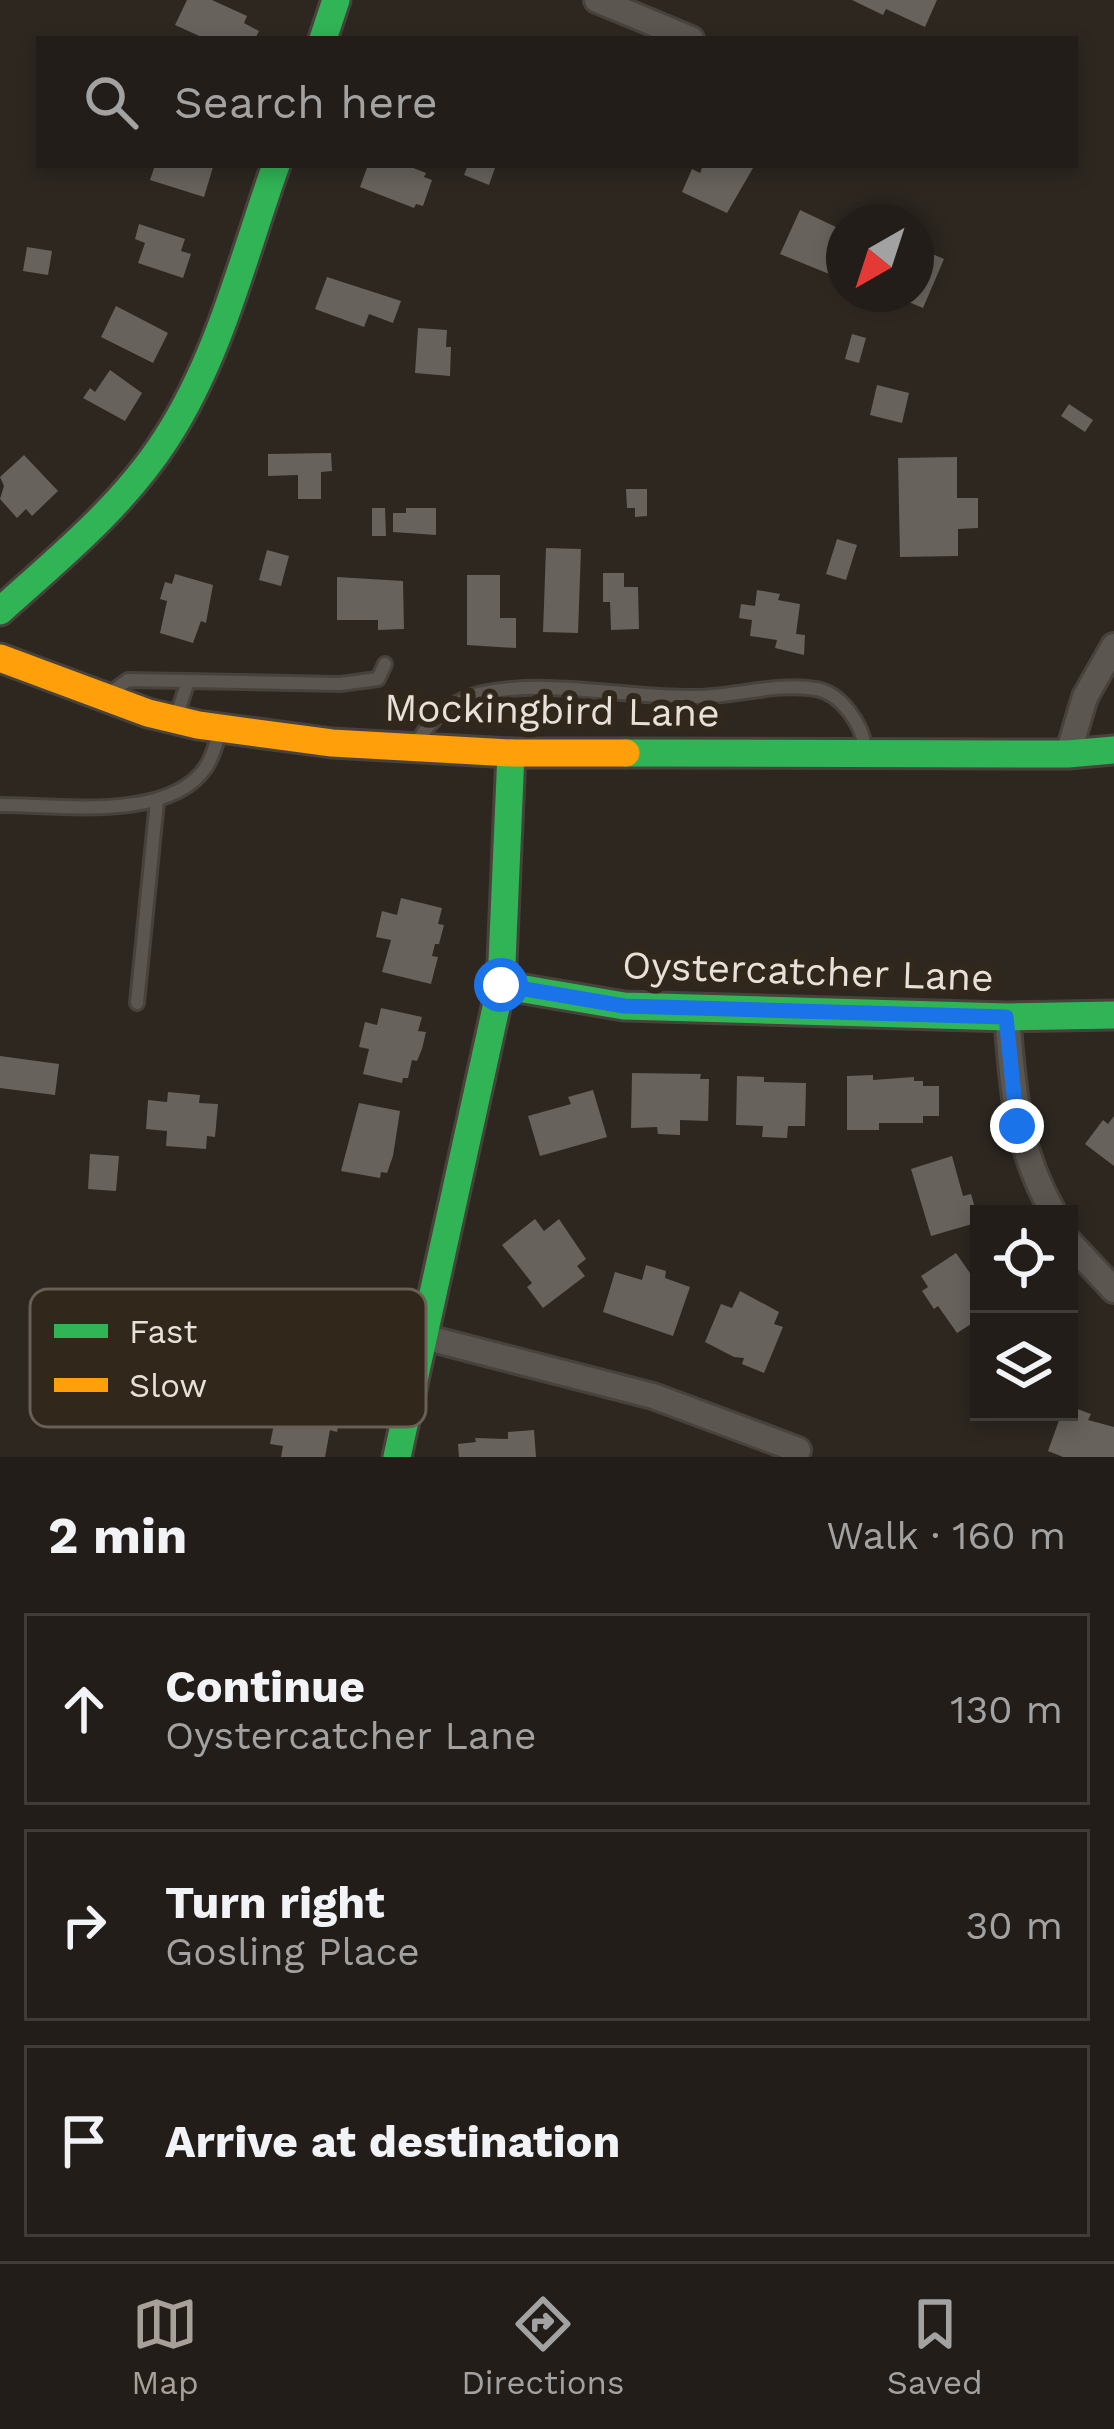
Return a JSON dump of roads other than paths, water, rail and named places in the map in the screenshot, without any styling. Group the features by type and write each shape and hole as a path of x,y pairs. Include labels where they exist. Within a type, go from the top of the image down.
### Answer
{"street":[{"path":"323,36 336,0"},
{"path":"597,0 685,36"},
{"path":"0,611 119,497 165,440 195,384 274,168"},
{"path":"1068,754 1084,697 1114,646"},
{"name":"Mockingbird Lane","path":"0,658 176,719 332,743 511,754 1068,754 1114,750"},
{"path":"426,1328 501,985 511,754"},
{"name":"Oystercatcher Lane","path":"501,985 624,1006 1006,1017 1114,1015"},
{"path":"1006,1017 1017,1126 1035,1181 1049,1205"},
{"path":"1078,1252 1114,1290"},
{"path":"426,1338 653,1396 798,1450"},
{"path":"398,1457 402,1427"}],"lane":[{"path":"106,697 128,680 340,683 378,679 385,664"},
{"path":"176,719 188,681"},
{"path":"415,748 430,719 479,694 539,690 697,697 818,689 842,701 864,737 866,754"},
{"path":"0,805 121,805 175,796 206,768 222,728"},
{"path":"137,1004 158,801"}]}
